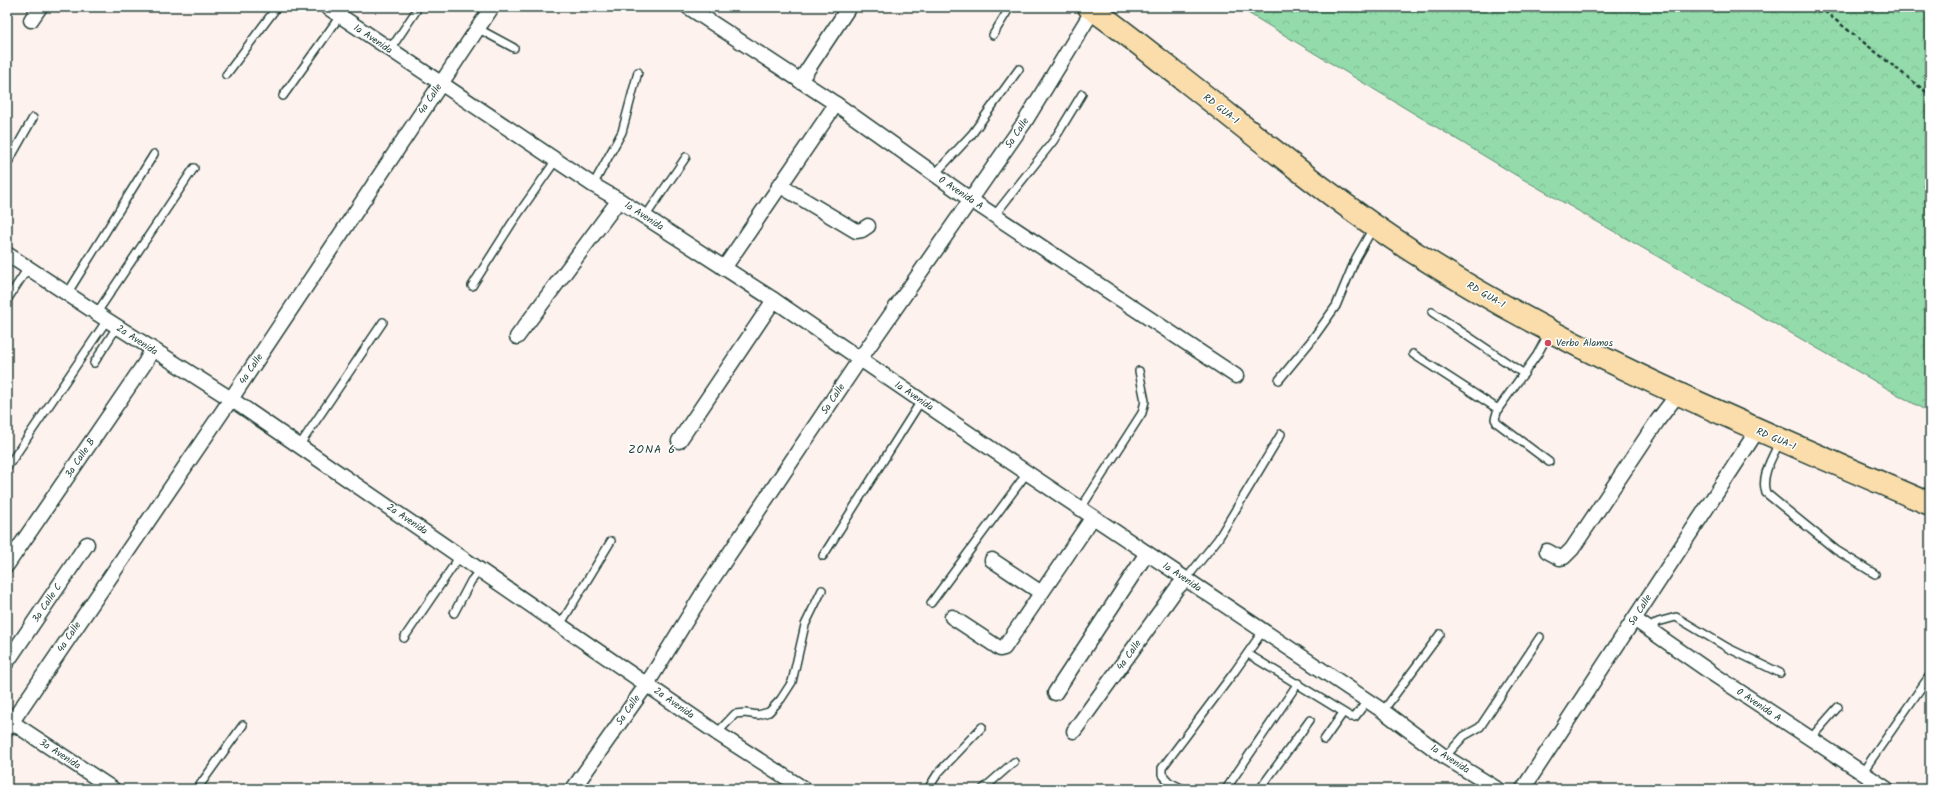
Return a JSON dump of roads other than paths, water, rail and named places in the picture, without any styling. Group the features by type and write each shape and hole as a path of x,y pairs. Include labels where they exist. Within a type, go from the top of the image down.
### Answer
{"main road":[{"name":"RD GUA-1","path":"1091,8 1308,179 1414,253 1550,330 1678,394 1757,431 1930,504"}],"street":[{"path":"31,20 40,7"},
{"name":"1a Avenida","path":"328,7 440,84 593,185 619,200 774,300 1027,473 1383,711 1445,757 1497,789"},
{"name":"4a Calle","path":"8,723 231,399 492,7"},
{"name":"0 Avenida A","path":"688,7 836,104 934,175 994,216 1236,376"},
{"path":"800,81 849,7"},
{"name":"5a Calle","path":"573,789 647,684 703,593 860,359 1024,123 1091,8"},
{"path":"724,268 836,104"},
{"path":"779,186 856,231 862,230 868,226"},
{"path":"517,337 619,200"},
{"name":"2a Avenida","path":"7,254 152,350 231,399 717,733 804,789"},
{"path":"679,441 774,300"},
{"name":"3a Calle B","path":"7,565 140,370 152,350"},
{"path":"1547,551 1560,558 1564,557 1572,549 1658,420 1678,394"},
{"name":"5a Calle","path":"1522,789 1757,431"},
{"path":"952,617 1000,649 1004,648 1040,592 1093,517"},
{"name":"3a Calle C","path":"7,662 86,544"},
{"path":"1054,692 1147,553"},
{"path":"992,560 1040,592"},
{"name":"4a Calle","path":"1074,731 1177,588 1186,579"},
{"name":"0 Avenida A","path":"1634,618 1810,739 1866,780 1887,789"},
{"name":"3a Avenida","path":"8,723 113,789"}],"lane":[{"path":"226,75 277,7"},
{"path":"994,35 1010,7"},
{"path":"388,48 396,41 416,11"},
{"path":"283,96 340,16"},
{"path":"477,28 514,48"},
{"path":"934,175 972,134 1019,69"},
{"path":"593,185 622,132 638,72"},
{"path":"994,216 1054,140 1082,94"},
{"path":"7,164 34,118"},
{"path":"67,294 154,154"},
{"path":"645,217 686,157"},
{"path":"472,286 512,223 556,160"},
{"path":"8,466 107,320 194,168"},
{"path":"1279,380 1311,341 1336,306 1356,258 1374,226"},
{"path":"7,300 28,268"},
{"path":"1432,312 1524,374"},
{"path":"94,363 107,320"},
{"path":"299,446 383,322"},
{"path":"1549,462 1498,423 1495,419 1498,409 1524,374 1550,330"},
{"path":"1413,354 1498,409"},
{"path":"1081,508 1142,413 1145,401 1140,371"},
{"path":"823,556 921,401"},
{"path":"1186,579 1218,539 1281,434"},
{"path":"1780,441 1764,482 1766,493 1836,550 1875,574"},
{"path":"931,603 1027,473"},
{"path":"560,625 612,541"},
{"path":"404,638 460,556"},
{"path":"454,613 471,581 480,570"},
{"path":"717,733 735,714 745,713 758,715 769,712 781,699 792,682 804,625 822,590"},
{"path":"1648,629 1658,622 1676,617 1728,648 1780,673"},
{"path":"1182,789 1169,782 1162,774 1162,768 1248,654 1263,631"},
{"path":"1383,711 1440,634"},
{"path":"1445,757 1464,736 1480,727 1540,637"},
{"path":"1248,654 1298,683 1343,713 1355,717 1367,701"},
{"path":"1866,780 1930,675"},
{"path":"1229,788 1298,683"},
{"path":"1810,739 1838,707"},
{"path":"1324,740 1343,713"},
{"path":"1260,789 1310,720"},
{"path":"197,789 243,725"},
{"path":"928,789 938,773 982,727"},
{"path":"982,789 1014,762"}],"place":[{"name":"Verbo Alamos","path":"1548,343"}],"district":[{"name":"ZONA 6","path":"652,449"}]}
